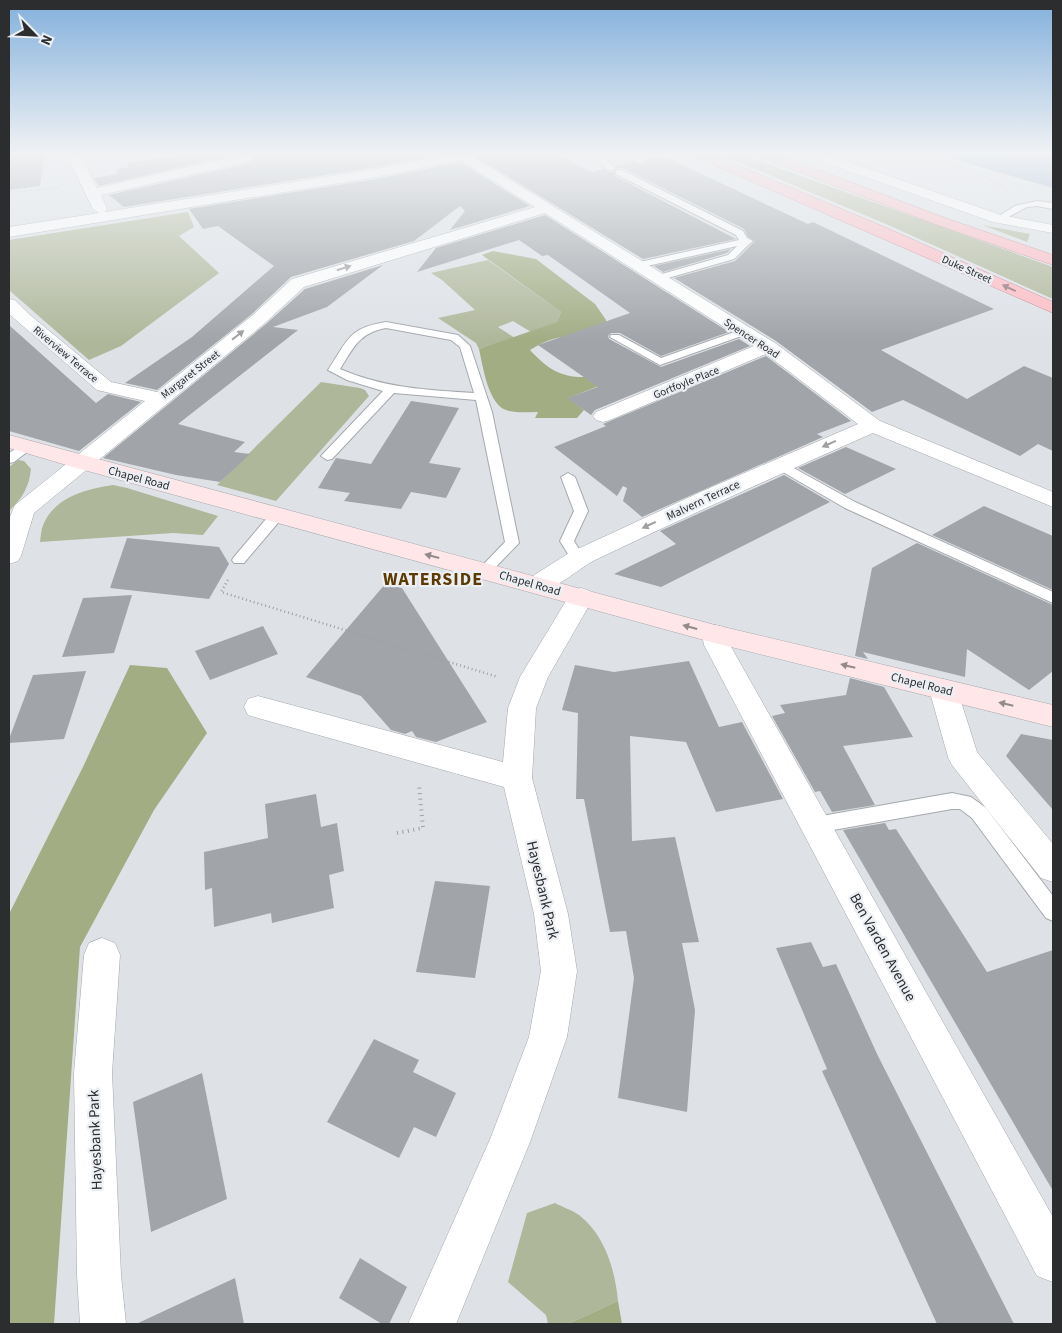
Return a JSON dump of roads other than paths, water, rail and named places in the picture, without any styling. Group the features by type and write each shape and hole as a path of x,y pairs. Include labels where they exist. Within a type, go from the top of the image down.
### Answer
{"highway":[{"name":"Duke Street","path":"850,217 1053,308"},
{"path":"930,217 1053,260"}],"main road":[{"name":"Chapel Road","path":"15,448 81,462 485,570 715,634 1053,716"}],"street":[{"path":"9,232 109,217"},
{"name":"Margaret Street","path":"9,556 23,510 159,398 259,319 298,282 516,217"},
{"name":"Spencer Road","path":"562,217 768,348 873,425 1053,500"},
{"path":"990,217 1053,229"},
{"name":"Riverview Terrace","path":"9,304 24,319 104,386 159,398"},
{"name":"Gortfoyle Place","path":"603,416 768,348"},
{"name":"Malvern Terrace","path":"537,585 578,559 781,465 873,425"},
{"name":"Hayesbank Park","path":"431,1324 510,1142 548,1037 559,971 551,914 517,778 522,708 534,677 581,597"},
{"name":"Ben Varden Avenue","path":"715,634 717,645 1053,1260"},
{"path":"943,689 963,757 1053,868"},
{"path":"258,707 517,778"},
{"name":"Hayesbank Park","path":"102,955 94,1072 99,1275 103,1324"}],"lane":[{"path":"709,217 740,233 746,243"},
{"path":"998,220 1003,217"},
{"path":"648,272 731,257 746,243"},
{"path":"648,272 746,243"},
{"path":"480,396 390,390 351,379 334,370 356,336 369,328 386,325 454,337 465,346 486,412 512,543 485,570"},
{"path":"614,337 660,362 743,332"},
{"path":"326,456 390,390"},
{"path":"781,465 850,505 1053,598"},
{"path":"568,477 581,511 567,541 578,559"},
{"path":"239,560 277,515"},
{"path":"816,825 952,801 964,802 979,813 1053,912"}],"district":[{"name":"WATERSIDE","path":"433,579"}]}
